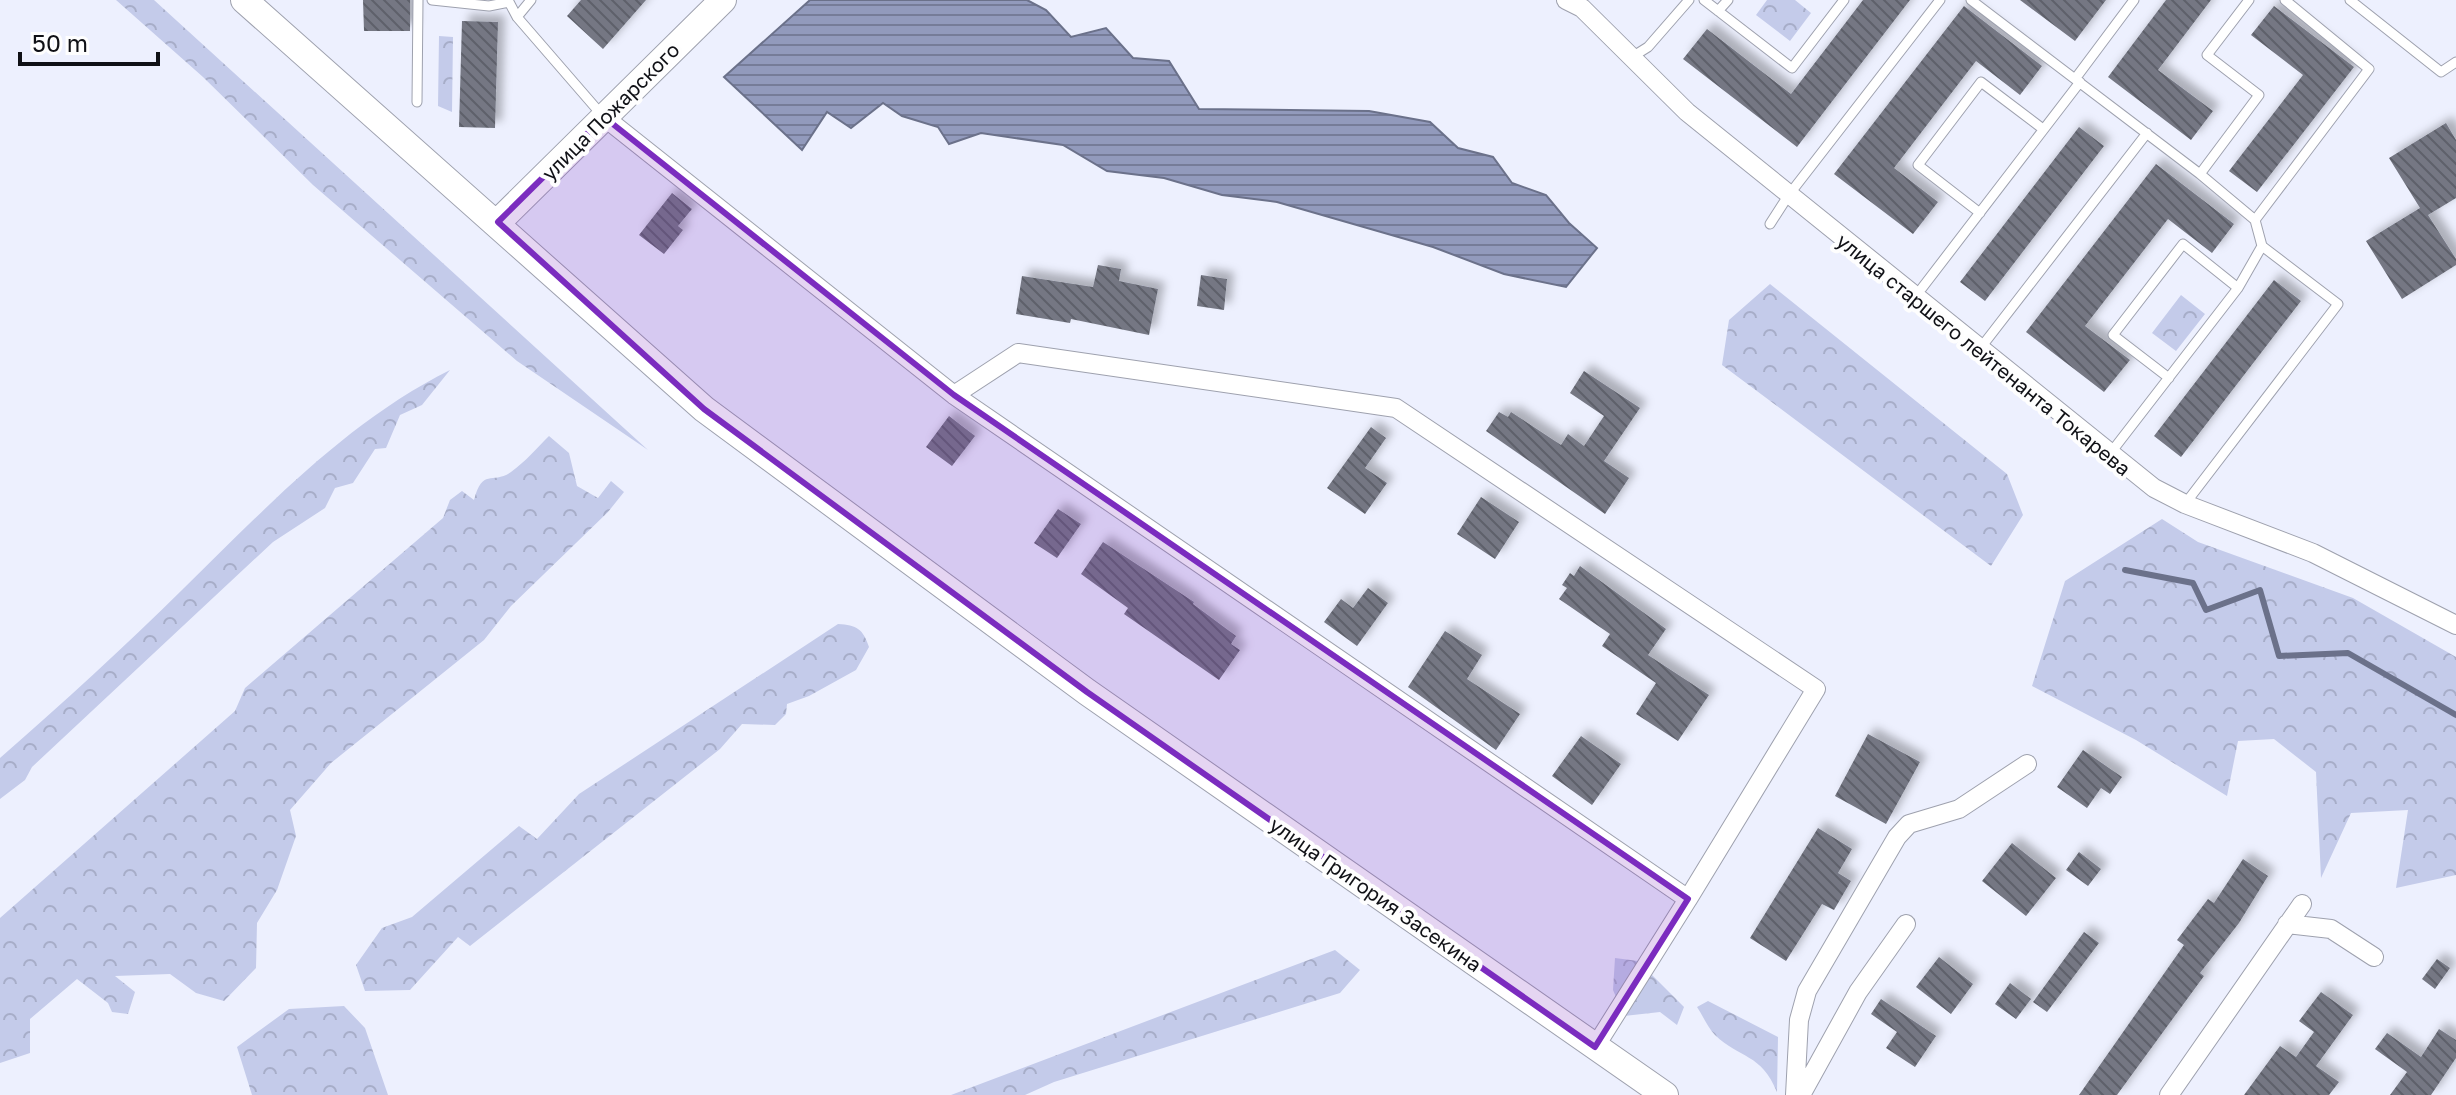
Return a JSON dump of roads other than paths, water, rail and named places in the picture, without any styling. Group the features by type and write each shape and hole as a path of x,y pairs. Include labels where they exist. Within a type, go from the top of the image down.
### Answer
{"main road":[{"name":"улица Григория Засекина","path":"244,0 498,222 704,409 1087,692 1665,1095"},
{"name":"улица Пожарского","path":"498,222 723,0"}],"street":[{"name":"улица старшего лейтенанта Токарева","path":"1580,3 1687,112 2109,455 2154,488 2313,553 2456,625"},
{"path":"604,117 954,395 1688,899"},
{"path":"954,395 1018,353 1396,408 1816,689 1595,1047"},
{"path":"1795,1095 1799,1020 1807,991 1897,837 1909,824 1959,809 2027,764"},
{"path":"2169,1095 2302,904"},
{"path":"1801,1095 1858,992 1906,924"},
{"path":"2287,924 2331,929 2374,957"}],"lane":[{"path":"417,102 418,0"},
{"path":"432,0 489,6 508,1 517,17 604,117"},
{"path":"517,17 531,0"},
{"path":"1632,57 1648,47 1689,0"},
{"path":"1704,0 1792,68 1844,0"},
{"path":"1718,11 1728,0"},
{"path":"1770,224 1788,196 1940,0"},
{"path":"1971,0 2200,174 2255,220 2262,246 2338,304 2182,498"},
{"path":"1922,288 2043,129 2134,0"},
{"path":"2200,174 2259,95 2207,55 2249,0"},
{"path":"2255,220 2369,69 2285,0"},
{"path":"2350,0 2441,72 2456,62"},
{"path":"1980,213 1918,165 1936,141 1981,82 2043,129"},
{"path":"1979,350 2147,133"},
{"path":"2169,378 2113,335 2183,244 2238,288"},
{"path":"2109,455 2238,288 2262,246"}],"waterway":[{"path":"2125,570 2193,583 2206,610 2260,590 2279,656 2348,653 2456,715"}]}
